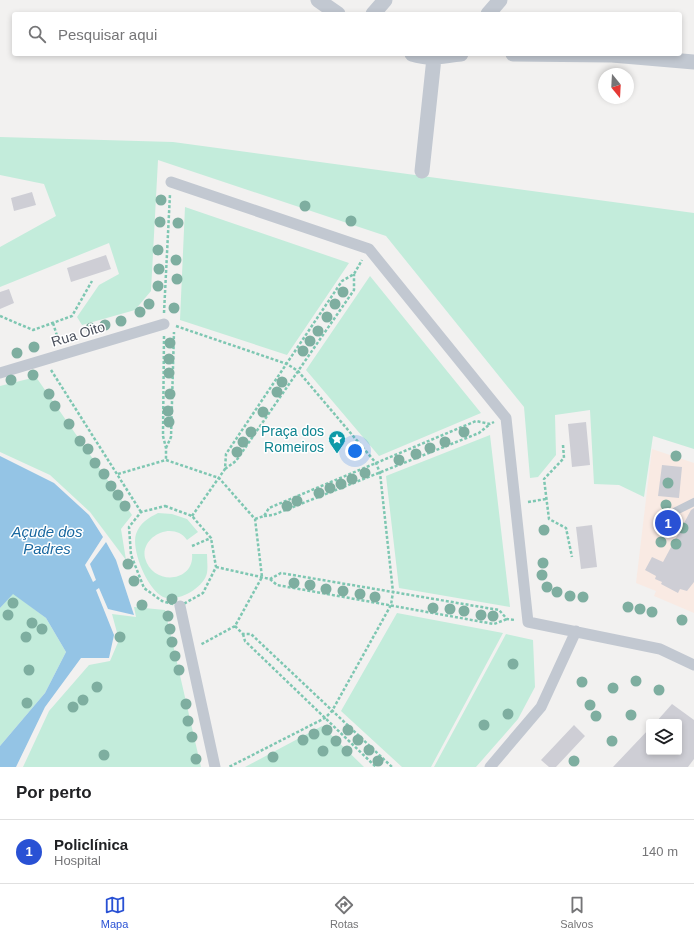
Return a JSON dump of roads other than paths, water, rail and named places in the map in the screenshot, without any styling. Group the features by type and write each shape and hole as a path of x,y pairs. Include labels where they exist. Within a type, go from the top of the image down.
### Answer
{"street":[{"path":"318,0 335,12"},
{"path":"375,12 385,0"},
{"path":"490,12 500,0"},
{"path":"418,56 424,58 446,56"},
{"path":"624,56 694,62"},
{"path":"422,171 434,58"},
{"path":"171,182 369,249 506,418 528,622 660,649 694,665"},
{"name":"Rua Oito","path":"0,373 164,324"},
{"path":"180,606 215,767"},
{"path":"490,767 541,707 576,631"}],"lane":[{"path":"676,511 694,502"}],"water":[{"name":"Açude dos Padres","path":"0,456 54,483 89,515 103,537 85,565 93,582 96,580 90,564 106,542 116,560 134,615 108,609 99,588 96,590 114,635 109,658 81,658 45,707 16,767 0,767 0,746 45,693 66,652 46,618 13,594 0,608"}],"place":[{"name":"Praça dos Romeiros","path":"337,454"},
{"name":"Policlínica","path":"668,523"}]}
